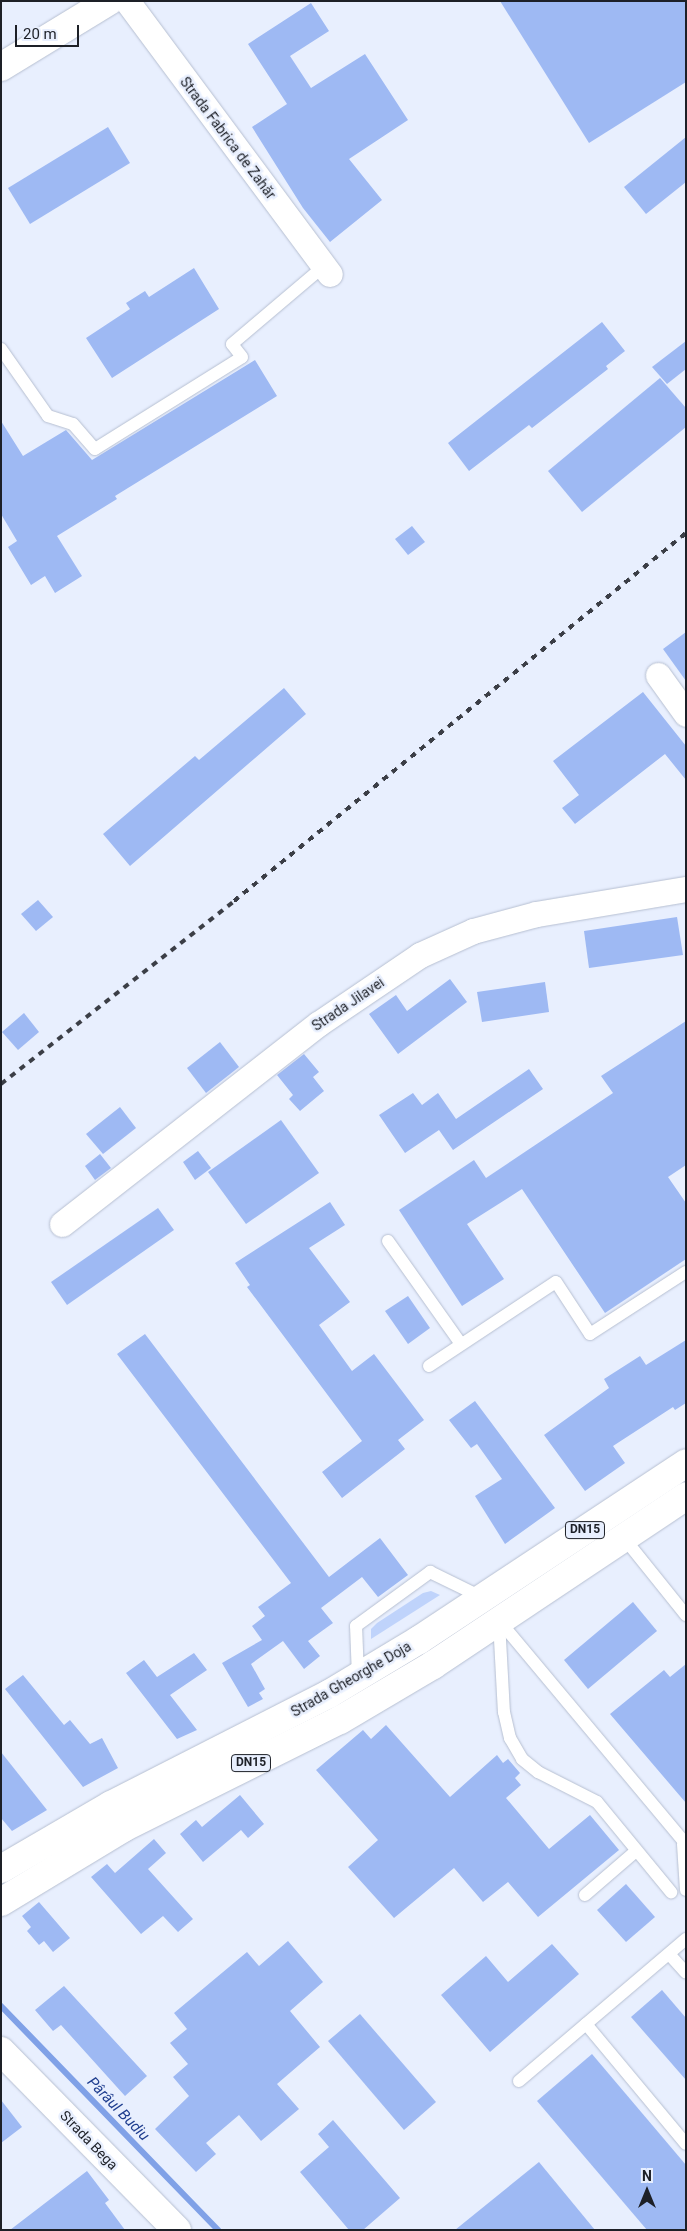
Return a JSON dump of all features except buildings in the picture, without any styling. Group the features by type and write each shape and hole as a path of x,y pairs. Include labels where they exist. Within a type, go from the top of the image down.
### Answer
{"main road":[{"path":"1,67 110,1"},
{"name":"Strada Gheorghe Doja","path":"1,1870 111,1805 358,1676 484,1598 686,1463"},
{"name":"Strada Gheorghe Doja","path":"1,1902 123,1828 340,1720 433,1665 686,1496"},
{"name":"Strada Bega","path":"1,2051 177,2230"}],"street":[{"name":"Strada Fabrica de Zahăr","path":"127,1 327,270"},
{"path":"658,675 686,714"},
{"name":"Strada Jilavei","path":"62,1224 318,1024 420,955 473,931 536,914 686,890"}],"lane":[{"path":"1,349 48,416 73,424 95,449 242,358 232,344 327,270"},
{"path":"388,1241 461,1344"},
{"path":"429,1366 556,1282 590,1334 686,1272"},
{"path":"624,1538 686,1614"},
{"path":"358,1676 356,1626 430,1572 484,1598 499,1622 684,1844 686,1890"},
{"path":"499,1622 504,1712 510,1738 522,1759 538,1772 597,1802 670,1892"},
{"path":"585,1895 636,1851"},
{"path":"519,2081 686,1939"},
{"path":"669,1954 686,1973"},
{"path":"586,2024 686,2144"}],"shaded area":[{"path":"431,1591 440,1595 371,1639 371,1629 377,1623 423,1593"}],"waterway":[{"name":"Pârâul Budiu","path":"1,2006 218,2230"}],"railway":[{"path":"1,1084 234,901 686,533"}]}
